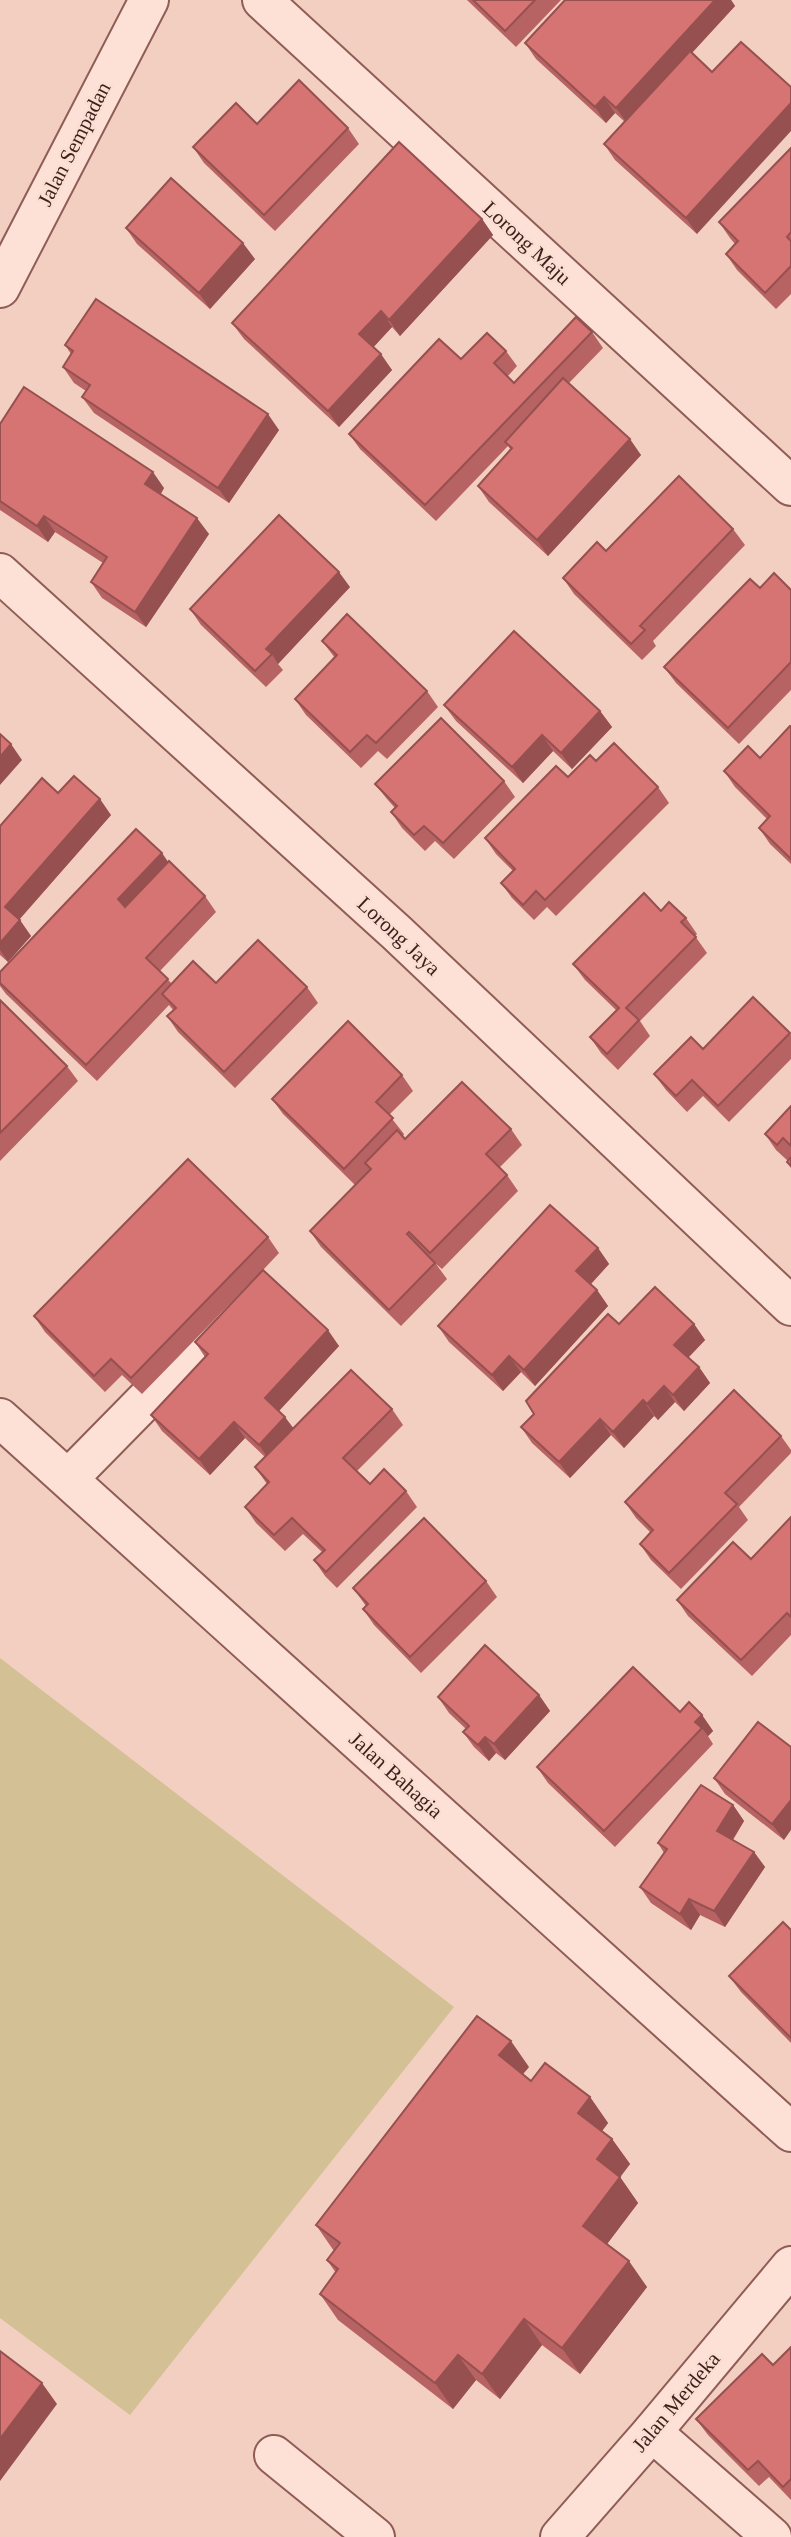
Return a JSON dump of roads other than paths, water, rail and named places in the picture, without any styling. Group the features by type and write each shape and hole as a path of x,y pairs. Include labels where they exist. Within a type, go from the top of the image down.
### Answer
{"street":[{"name":"Lorong Maju","path":"262,0 791,486"},
{"name":"Jalan Sempadan","path":"0,288 139,4"},
{"name":"Lorong Jaya","path":"0,573 397,933 791,1306"},
{"path":"69,1478 256,1288"},
{"name":"Jalan Bahagia","path":"0,1418 791,2132"},
{"name":"Jalan Merdeka","path":"560,2537 791,2266"},
{"path":"652,2432 772,2537"},
{"path":"274,2455 375,2537"}]}
